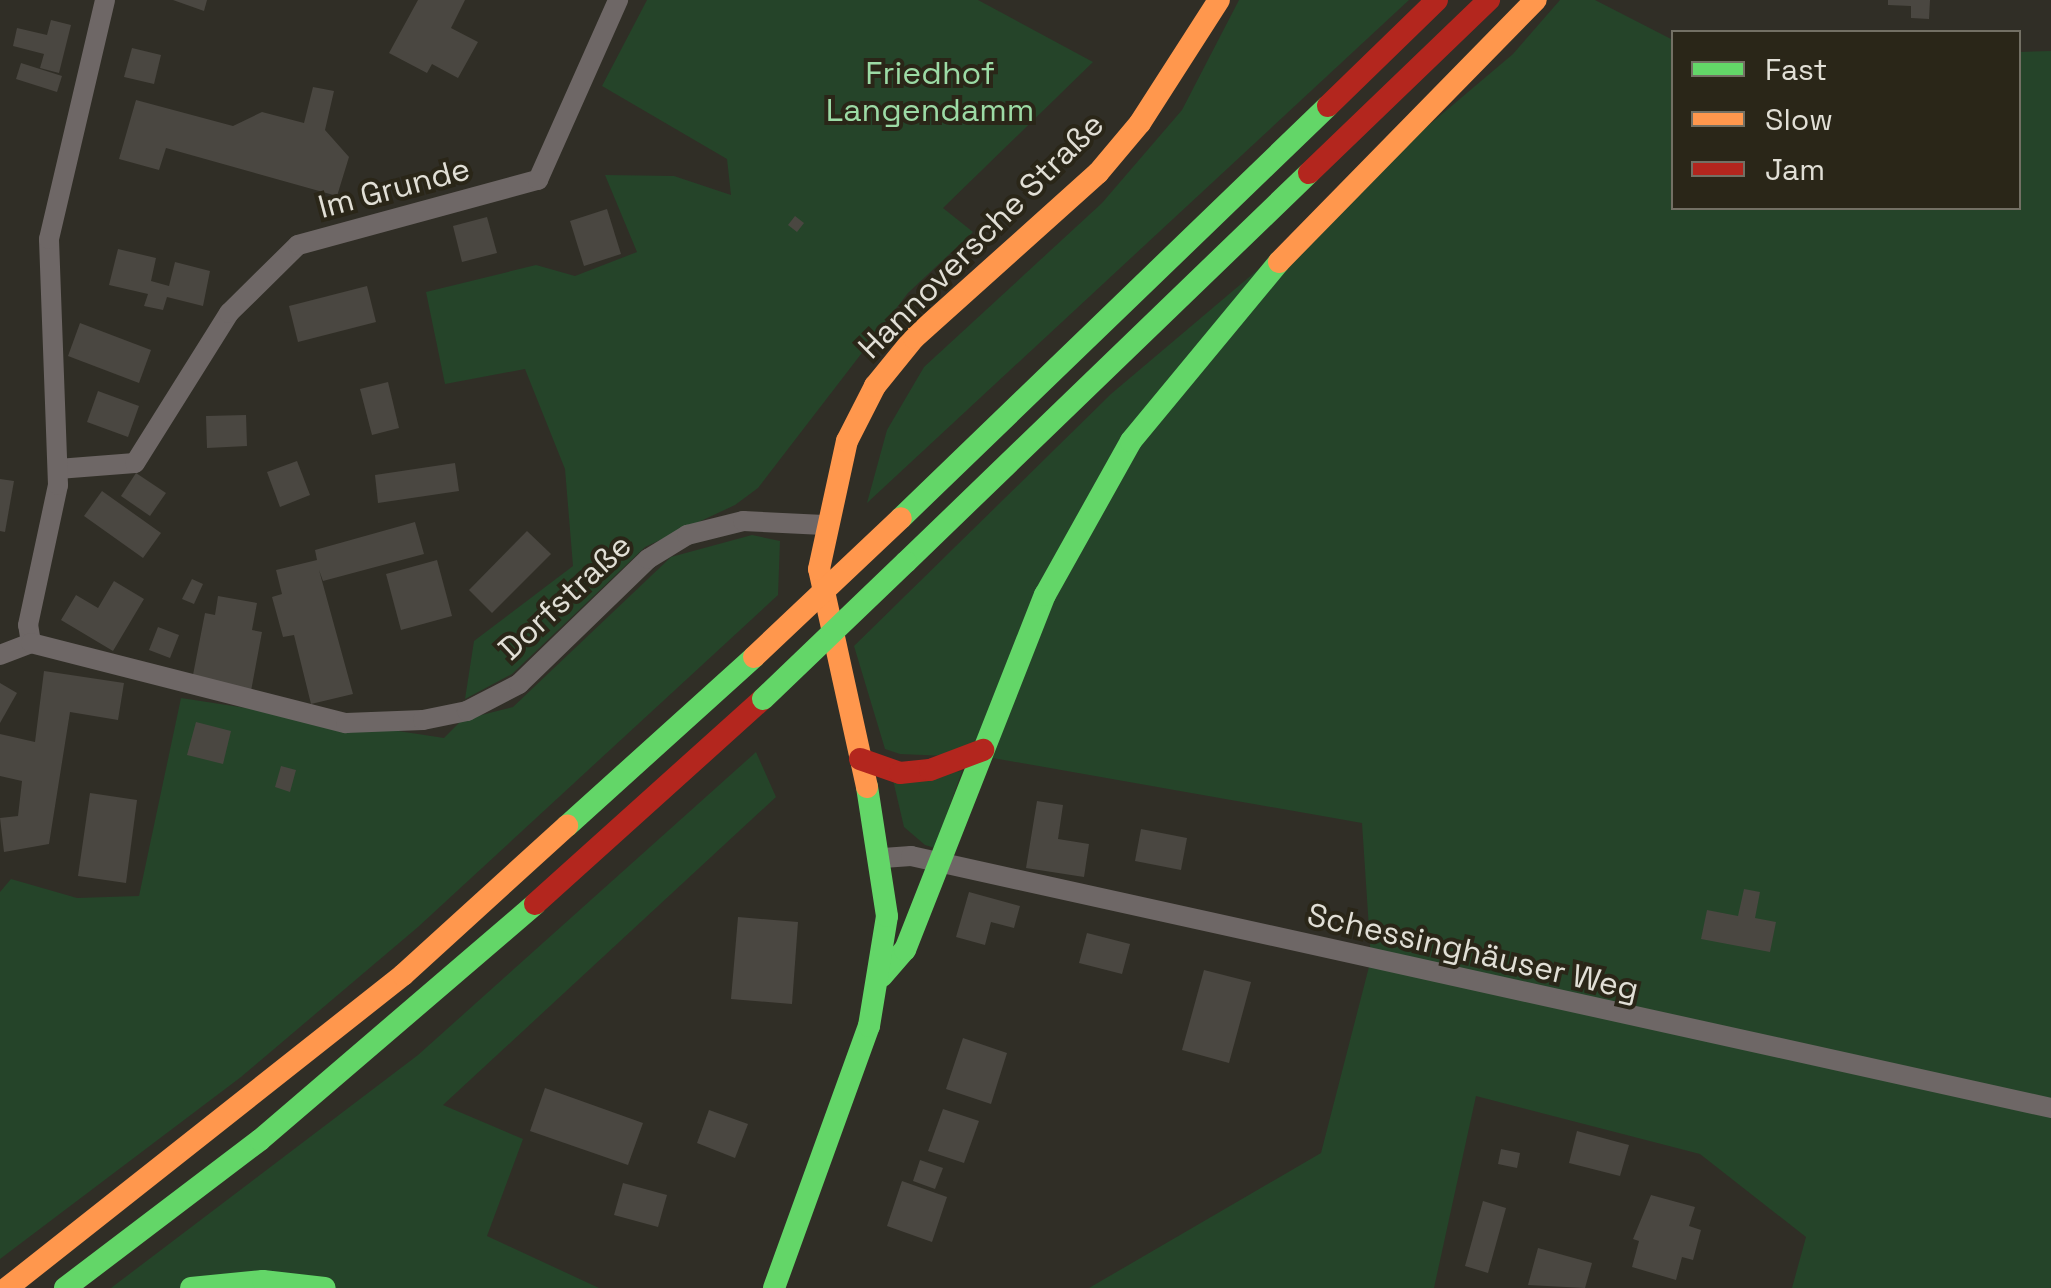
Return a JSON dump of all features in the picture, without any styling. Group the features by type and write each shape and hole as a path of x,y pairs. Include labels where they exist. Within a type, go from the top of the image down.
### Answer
{"main road":[{"name":"Hannoversche Straße","path":"774,1288 841,1110 882,976 883,858 825,620 819,570 824,525 848,441 894,360 1098,173 1179,70 1219,0"},
{"path":"1399,38 1424,0"},
{"path":"6,1288 403,974 902,518 1437,0"},
{"path":"66,1288 260,1140 426,1002 763,700 1489,0"},
{"path":"882,976 905,950 1045,595 1131,442 1278,263 1536,0"},
{"path":"860,759 900,773 930,770 983,750"},
{"path":"191,1288 263,1281 325,1288"}],"street":[{"path":"0,655 31,643 28,625 58,469 49,239 105,0"},
{"name":"Im Grunde","path":"58,469 135,463 230,314 298,245 538,180 618,0"},
{"name":"Dorfstraße","path":"31,643 346,723 423,720 467,711 518,684 648,558 687,536 743,522 824,525"},
{"name":"Schessinghäuser Weg","path":"883,858 941,865 2051,1108"}],"green space":[{"name":"Friedhof Langendamm","path":"647,0 978,0 1093,62 943,208 973,232 908,293 758,488 735,505 645,547 512,674 465,699 474,641 573,566 565,469 525,369 445,384 426,292 536,265 575,276 637,252 605,175 674,176 731,195 727,159 602,86"},
{"path":"1239,0 1409,0 867,503 887,430 924,367 1102,203 1182,110"},
{"path":"1560,0 1595,0 1671,39 1671,210 2021,210 2021,52 2051,51 2051,1288 1792,1288 1806,1237 1700,1154 1476,1096 1434,1288 1089,1288 1321,1153 1371,959 1362,823 993,758 900,754 885,749 854,646 1111,394 1513,54"},
{"path":"752,535 780,541 778,595 418,927 241,1077 0,1259 0,892 11,879 77,898 139,896 181,698 444,738 462,720 513,707 671,557"},
{"path":"756,752 776,797 443,1105 523,1139 487,1236 599,1288 111,1288 418,1055"},
{"path":"962,771 935,848 925,845 904,827 893,780"}],"building":[{"path":"173,0 207,0 204,11"},
{"path":"418,0 465,0 451,28 478,42 458,78 432,64 427,73 389,53"},
{"path":"1888,0 1930,0 1929,19 1911,18 1911,6 1888,5"},
{"path":"51,20 71,25 59,73 40,68 44,54 13,46 17,28 47,35"},
{"path":"132,48 161,55 154,84 124,77"},
{"path":"21,63 62,76 57,92 16,79"},
{"path":"313,87 334,91 325,130 349,157 337,196 166,148 159,170 119,159 136,100 233,126 262,112 304,123"},
{"path":"607,209 621,254 584,266 570,221"},
{"path":"795,216 804,223 797,232 788,225"},
{"path":"487,217 497,253 462,262 453,226"},
{"path":"118,249 156,258 151,281 169,286 175,262 210,271 203,306 167,297 163,310 144,306 148,294 109,285"},
{"path":"367,286 376,322 298,342 289,306"},
{"path":"80,323 151,350 139,383 68,356"},
{"path":"388,382 399,428 372,435 360,389"},
{"path":"98,391 139,406 128,437 87,422"},
{"path":"246,415 247,446 207,448 206,416"},
{"path":"297,461 310,495 280,507 267,472"},
{"path":"455,463 459,491 378,503 375,475"},
{"path":"136,473 166,493 150,516 121,496"},
{"path":"0,479 14,481 5,532 0,531"},
{"path":"102,491 161,533 143,558 84,516"},
{"path":"415,522 424,554 323,581 319,570 353,694 311,704 294,635 283,637 272,597 282,594 276,570 317,560 315,550"},
{"path":"527,531 551,554 492,613 469,590"},
{"path":"437,560 452,616 401,630 386,574"},
{"path":"192,579 203,584 194,604 182,599"},
{"path":"114,581 144,599 113,651 61,620 76,595 98,608"},
{"path":"218,596 257,603 252,630 262,632 251,691 192,680 205,613 215,615"},
{"path":"158,627 179,635 170,658 149,650"},
{"path":"44,671 124,683 118,720 70,712 49,844 4,852 0,818 18,816 22,781 0,776 0,734 35,742"},
{"path":"0,683 17,693 0,723"},
{"path":"196,722 231,731 223,764 187,755"},
{"path":"281,766 296,770 290,792 275,787"},
{"path":"90,793 137,800 126,883 78,876"},
{"path":"1037,801 1063,805 1058,839 1089,844 1084,877 1026,868"},
{"path":"1141,829 1187,838 1181,870 1135,861"},
{"path":"1744,889 1760,892 1755,918 1776,922 1770,952 1701,939 1707,910 1738,916"},
{"path":"969,892 1020,906 1014,928 991,922 985,945 956,937"},
{"path":"738,917 798,922 792,1004 731,999"},
{"path":"1087,933 1130,944 1122,974 1079,963"},
{"path":"1204,970 1251,982 1229,1063 1182,1050"},
{"path":"963,1038 1007,1053 991,1104 946,1089"},
{"path":"545,1088 643,1123 628,1165 530,1131"},
{"path":"943,1109 979,1121 964,1163 928,1151"},
{"path":"709,1110 748,1124 735,1158 697,1143"},
{"path":"1577,1131 1629,1145 1620,1176 1569,1163"},
{"path":"1501,1149 1520,1153 1517,1168 1498,1164"},
{"path":"920,1160 943,1168 935,1189 913,1181"},
{"path":"902,1181 947,1197 932,1242 887,1226"},
{"path":"623,1183 667,1195 658,1227 614,1215"},
{"path":"1651,1195 1695,1207 1689,1226 1701,1230 1693,1260 1682,1257 1676,1280 1632,1267 1639,1241 1633,1239"},
{"path":"1483,1201 1506,1208 1488,1273 1465,1266"},
{"path":"1538,1248 1592,1263 1585,1288 1528,1285"}],"traffic: fast":[{"path":"901,518 1328,106"},
{"path":"906,562 1309,173"},
{"path":"882,976 905,950 1045,595 1131,441 1279,262"},
{"path":"763,699 906,562"},
{"path":"567,826 754,657"},
{"path":"774,1288 869,1026 887,916 867,787"},
{"path":"65,1288 260,1140 535,904"},
{"path":"191,1288 263,1281 325,1288"}],"traffic: slow":[{"path":"867,787 819,569 847,441 875,386 914,338 1098,173 1140,123 1219,0"},
{"path":"1279,262 1536,0"},
{"path":"754,657 901,518"},
{"path":"7,1288 403,975 567,826"}],"traffic: jam":[{"path":"1328,106 1437,0"},
{"path":"1309,173 1489,0"},
{"path":"535,904 763,699"},
{"path":"860,759 900,773 930,770 983,750"}]}
